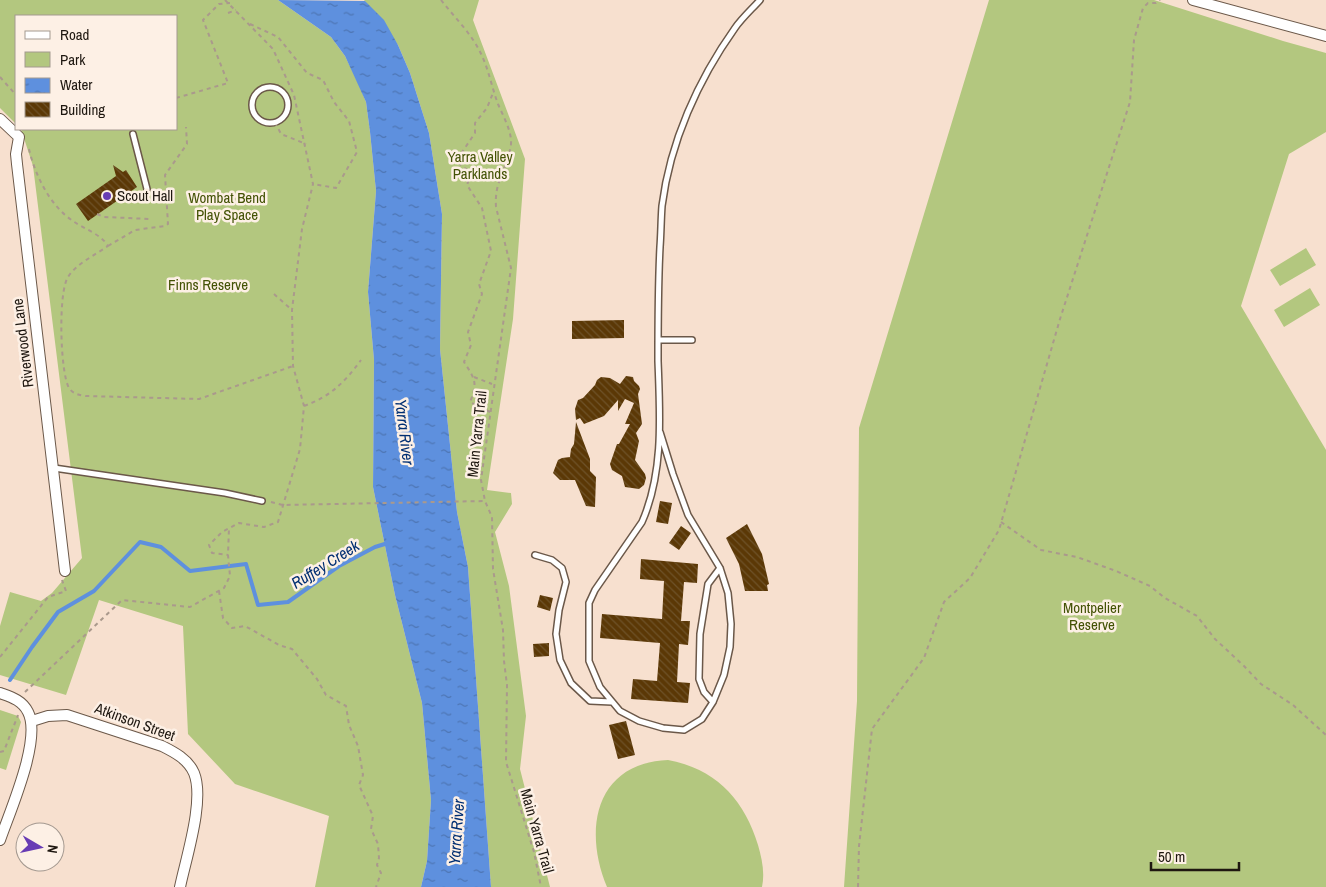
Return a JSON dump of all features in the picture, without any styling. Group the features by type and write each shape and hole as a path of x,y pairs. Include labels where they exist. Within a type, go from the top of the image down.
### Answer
{"street":[{"path":"1193,0 1326,36"},
{"name":"Riverwood Lane","path":"0,119 19,137 16,154 17,164 65,571"},
{"path":"0,693 22,703 32,721 32,737 29,752 0,840"},
{"name":"Atkinson Street","path":"32,721 48,716 67,715 162,746 186,760 193,771 198,797 196,815 180,887"}],"lane":[{"path":"660,432 688,515 720,568 728,593 731,636 724,675 713,702 702,719 684,730 663,728 639,721 620,711 600,688 589,661 589,604 595,590 636,532 646,512 655,476 660,432 657,313 662,205 673,152 692,101 712,63 736,27 760,0"},
{"path":"266,88 280,90 288,100 286,114 275,122 261,120 253,109 255,96 266,88"},
{"path":"133,134 147,189"},
{"path":"658,340 692,340"},
{"path":"54,468 225,493 262,501"},
{"path":"535,555 552,560 562,568 566,582 559,610 556,634 560,660 570,683 590,700 612,702"},
{"path":"713,702 704,692 699,679 700,641 708,584 720,568"}],"path":[{"path":"225,0 273,49 294,95 306,144 313,184 302,229 292,310 293,366 304,406 300,449 278,522 264,527 238,523 222,532 209,545 212,553 228,555"},
{"name":"Main Yarra Trail","path":"441,0 483,57 494,92 510,132 511,143 497,185 496,207 511,268 481,480 485,501 492,517 493,569 503,630 507,685 506,762 525,821 541,887"},
{"path":"858,887 859,846 872,729 924,658 944,602 970,578 999,530 1060,319 1130,102 1134,40 1143,8 1148,3 1156,3 1160,0"},
{"path":"178,97 228,83 203,20 218,4 230,3"},
{"path":"228,13 237,11"},
{"path":"248,23 278,37 308,73 323,80 334,102 349,121 357,152 336,188 313,184"},
{"path":"0,77 15,94"},
{"path":"490,412 470,402 476,388 474,377 464,362 471,345 468,332 482,294 479,284 491,251 482,208 467,185 471,173 456,161 475,133 475,123 487,108 494,92"},
{"path":"275,122 281,134 306,144"},
{"path":"186,127 187,144 165,175 168,224 166,226 134,230 76,268 66,282 62,308 62,352 65,375 69,387 73,392 86,396 199,399 293,366"},
{"path":"33,164 52,201 64,215 102,239 108,246"},
{"path":"98,214 104,217 151,219"},
{"path":"274,294 292,310"},
{"path":"304,406 318,400 344,382 360,360"},
{"path":"474,377 494,385"},
{"path":"262,501 283,505 485,501"},
{"path":"1001,522 1041,550 1077,557 1116,571 1150,586 1165,598 1197,616 1215,639 1261,684 1293,705 1326,735"},
{"path":"0,752 4,751 25,690 122,600 190,607 224,588 230,576 228,555 229,528"},
{"path":"0,657 48,597 66,591"},
{"path":"219,591 223,618 232,628 245,626 292,649 317,679 326,695 346,706 348,725 358,746 363,775 359,785 373,816 371,829 378,844 380,858 377,865 381,872 376,887"}],"green space":[{"name":"Finns Reserve","path":"0,0 278,0 331,37 345,56 366,102 376,191 368,292 374,360 373,487 395,595 422,703 431,800 427,861 421,887 315,887 329,816 235,784 188,734 183,626 99,600 66,695 0,675 0,626 10,592 41,601 52,593 82,558 33,166 21,130 178,130 178,15 15,15 15,123 0,108"},
{"name":"Yarra Valley Parklands","path":"364,0 479,0 473,20 525,159 513,319 487,490 511,493 512,504 495,532 509,586 526,716 520,769 550,887 491,887 468,567 457,512 440,349 442,214 429,133 410,73 398,45"},
{"name":"Montpelier Reserve","path":"989,0 1154,0 1326,53 1326,132 1289,154 1241,306 1326,450 1326,887 844,887 857,701 859,428"},
{"path":"1306,248 1316,265 1280,286 1270,270"},
{"path":"1310,288 1320,305 1284,327 1274,310"},
{"path":"0,710 18,716 21,722 6,770 0,768"},
{"path":"668,760 685,764 714,779 736,800 745,814 758,845 763,866 762,887 607,887 596,844 597,823 601,803 610,786 624,773 643,764"}],"water":[{"name":"Yarra River","path":"278,0 365,1 384,20 398,45 410,73 429,133 442,214 440,349 457,512 468,567 491,887 421,887 427,861 431,800 422,703 395,595 373,487 374,360 368,292 376,191 366,102 345,56 331,37"}],"building":[{"name":"Scout Hall","path":"113,165 123,172 126,170 137,187 88,221 76,204 116,176"},
{"path":"624,320 624,338 572,339 572,321"},
{"path":"626,376 633,377 640,389 638,394 642,424 636,433 639,441 635,460 646,478 644,485 639,489 625,487 622,476 612,470 610,464 617,444 619,444 630,424 625,424 634,403 625,399 618,411 618,400 604,416 584,424 580,418 576,420 575,409 578,400 583,398 597,380 601,377 610,378 620,384"},
{"path":"576,422 590,459 590,471 596,477 595,507 586,506 575,480 560,480 553,473 558,460 570,457 574,444"},
{"path":"660,501 672,503 668,524 656,522"},
{"path":"747,524 762,554 769,584 767,585 768,591 745,591 739,564 726,538"},
{"path":"681,526 691,533 679,550 669,543"},
{"path":"641,559 698,564 697,583 684,582 681,621 690,621 688,645 679,644 677,682 690,683 688,703 631,699 633,679 657,681 660,643 600,638 602,614 662,619 664,581 640,579"},
{"path":"540,595 553,598 550,611 537,607"},
{"path":"549,643 549,656 534,657 533,644"},
{"path":"626,721 635,755 618,759 609,725"}],"waterway":[{"name":"Ruffey Creek","path":"10,680 58,612 94,591 140,542 161,547 190,571 246,564 258,605 288,602 339,566 375,547 388,543"}],"place":[{"name":"Scout Hall","path":"107,196"}],"park label":[{"name":"Wombat Bend Play Space","path":"227,206"}]}
